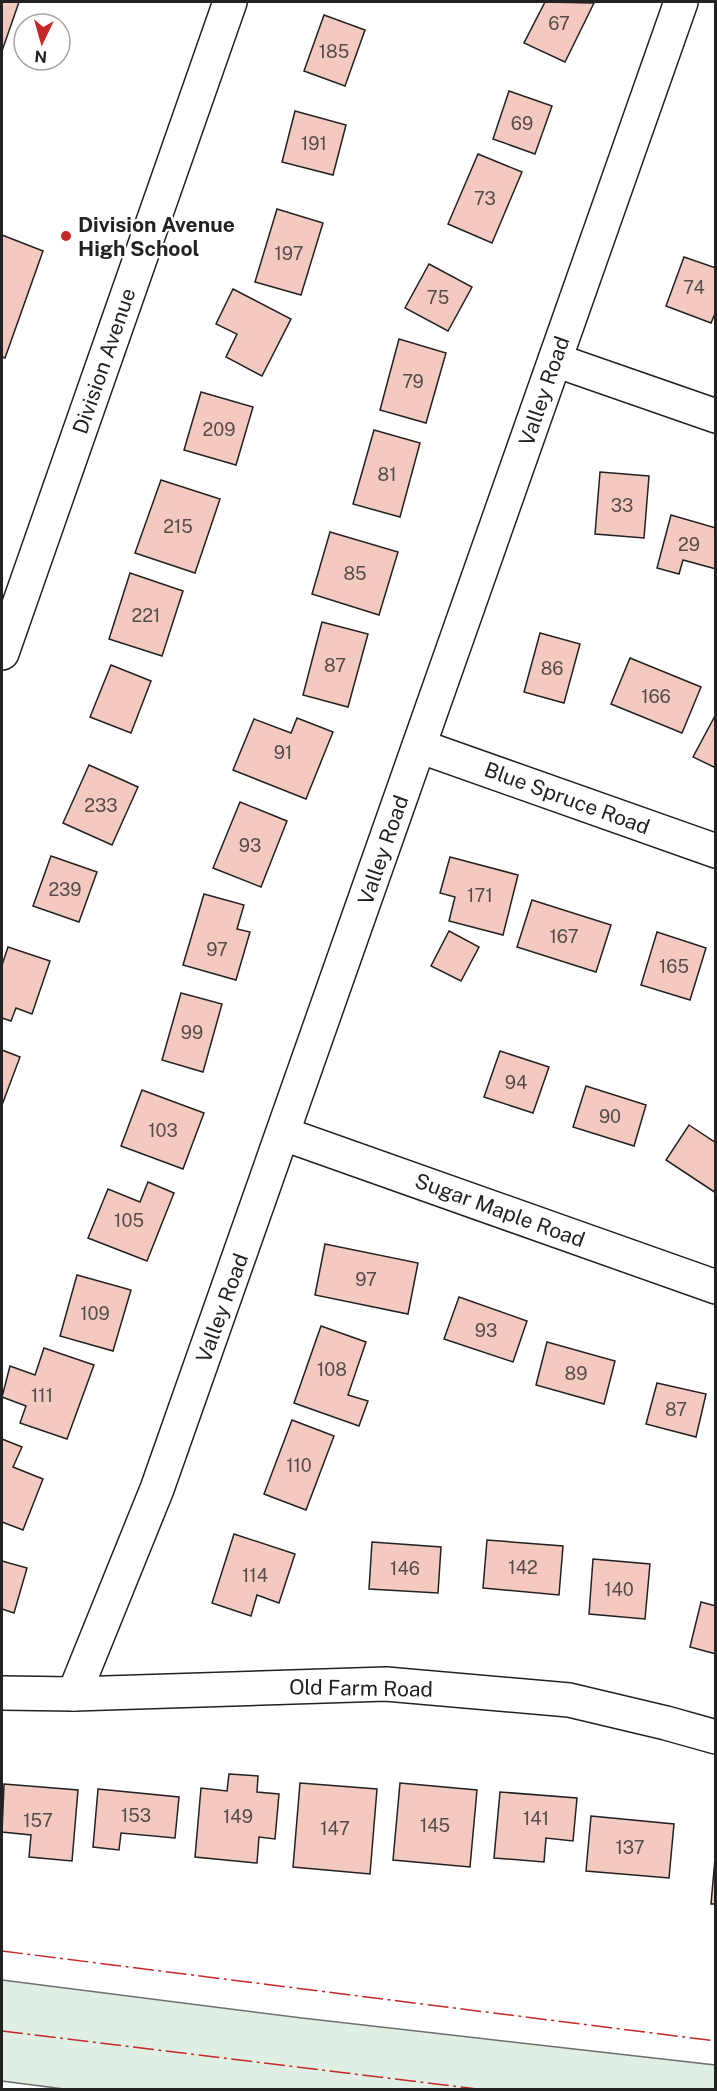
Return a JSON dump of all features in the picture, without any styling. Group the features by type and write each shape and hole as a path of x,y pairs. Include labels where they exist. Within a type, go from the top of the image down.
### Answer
{"street":[{"name":"Division Avenue","path":"2,653 230,2"},
{"name":"Valley Road","path":"74,1694 157,1489 681,2"},
{"path":"555,360 716,416"},
{"name":"Blue Spruce Road","path":"420,746 716,851"},
{"name":"Sugar Maple Road","path":"284,1134 716,1287"},
{"name":"Old Farm Road","path":"2,1693 74,1694 386,1684 569,1700 716,1737"}],"green space":[{"path":"2,1980 302,2018 715,2065 715,2089 72,2090 2,2081"}],"building":[{"path":"2,2 19,2 16,12 12,12 12,22 2,51"},
{"path":"545,2 594,3 565,62 524,43"},
{"path":"324,15 365,30 345,86 304,71"},
{"path":"509,91 552,106 535,154 493,139"},
{"path":"295,111 346,125 333,175 282,162"},
{"path":"478,154 522,172 492,243 448,224"},
{"path":"277,209 323,223 301,295 255,282"},
{"path":"2,235 43,251 5,358 2,357"},
{"path":"684,257 716,268 716,311 711,323 666,306"},
{"path":"429,264 472,287 448,331 405,308"},
{"path":"233,289 291,319 262,376 226,357 237,334 216,324"},
{"path":"399,339 446,353 426,423 380,410"},
{"path":"201,392 253,407 236,465 184,450"},
{"path":"374,430 420,443 400,517 353,504"},
{"path":"600,472 649,476 644,538 595,534"},
{"path":"161,480 220,499 195,573 135,553"},
{"path":"671,515 716,528 716,569 683,560 679,574 657,568"},
{"path":"330,532 398,552 379,615 312,594"},
{"path":"130,573 183,591 162,656 109,639"},
{"path":"322,622 368,634 348,707 303,695"},
{"path":"540,633 580,644 564,703 524,692"},
{"path":"630,658 701,687 682,733 611,704"},
{"path":"111,665 151,681 131,733 90,717"},
{"path":"716,714 716,768 693,757"},
{"path":"297,718 333,732 306,799 233,770 254,719 291,733"},
{"path":"89,765 138,787 112,845 63,823"},
{"path":"240,802 287,821 261,887 213,868"},
{"path":"51,856 97,872 79,922 33,906"},
{"path":"450,857 518,875 503,935 449,921 455,897 440,893"},
{"path":"204,894 244,905 237,929 250,932 236,980 183,965"},
{"path":"532,900 611,925 596,972 517,947"},
{"path":"449,931 479,947 461,981 431,966"},
{"path":"657,932 706,948 690,1000 641,985"},
{"path":"8,947 50,961 32,1014 16,1008 11,1021 2,1018 2,965"},
{"path":"181,993 222,1004 203,1072 162,1060"},
{"path":"2,1050 20,1057 2,1105"},
{"path":"500,1051 549,1067 533,1113 484,1097"},
{"path":"586,1086 646,1105 634,1146 573,1127"},
{"path":"142,1090 204,1113 183,1169 121,1146"},
{"path":"689,1125 716,1143 716,1193 666,1160"},
{"path":"148,1182 174,1193 147,1261 88,1238 108,1189 140,1202"},
{"path":"325,1244 418,1263 408,1314 315,1295"},
{"path":"77,1275 131,1290 113,1351 60,1336"},
{"path":"459,1297 527,1321 513,1362 444,1339"},
{"path":"321,1326 366,1342 348,1395 368,1401 359,1426 294,1403"},
{"path":"547,1342 615,1361 604,1404 536,1385"},
{"path":"44,1348 94,1365 67,1439 20,1423 26,1406 2,1397 10,1366 35,1375"},
{"path":"657,1383 706,1394 696,1437 646,1424"},
{"path":"292,1420 334,1436 306,1510 264,1494"},
{"path":"2,1439 22,1447 13,1467 43,1479 23,1530 2,1522"},
{"path":"234,1534 295,1554 279,1603 257,1595 251,1616 212,1603"},
{"path":"487,1540 563,1546 559,1595 483,1588"},
{"path":"372,1542 441,1547 438,1593 369,1589"},
{"path":"593,1559 650,1564 645,1619 589,1614"},
{"path":"2,1561 27,1568 14,1613 2,1609"},
{"path":"701,1602 716,1606 716,1654 690,1647"},
{"path":"229,1774 258,1776 257,1792 279,1794 275,1839 259,1837 257,1863 195,1857 201,1788 227,1791"},
{"path":"300,1783 377,1789 370,1874 293,1867"},
{"path":"400,1783 477,1790 470,1867 393,1860"},
{"path":"4,1784 78,1790 72,1861 29,1857 31,1835 2,1832"},
{"path":"98,1789 179,1797 175,1838 121,1833 119,1850 93,1847"},
{"path":"500,1792 577,1798 573,1841 546,1838 544,1862 494,1858"},
{"path":"591,1816 674,1824 669,1878 586,1871"},
{"path":"716,1847 716,1904 711,1904"}],"power":[{"path":"2,1951 716,2041"},
{"path":"2,2031 485,2090"}],"place":[{"name":"Division Avenue High School","path":"66,236"}]}
